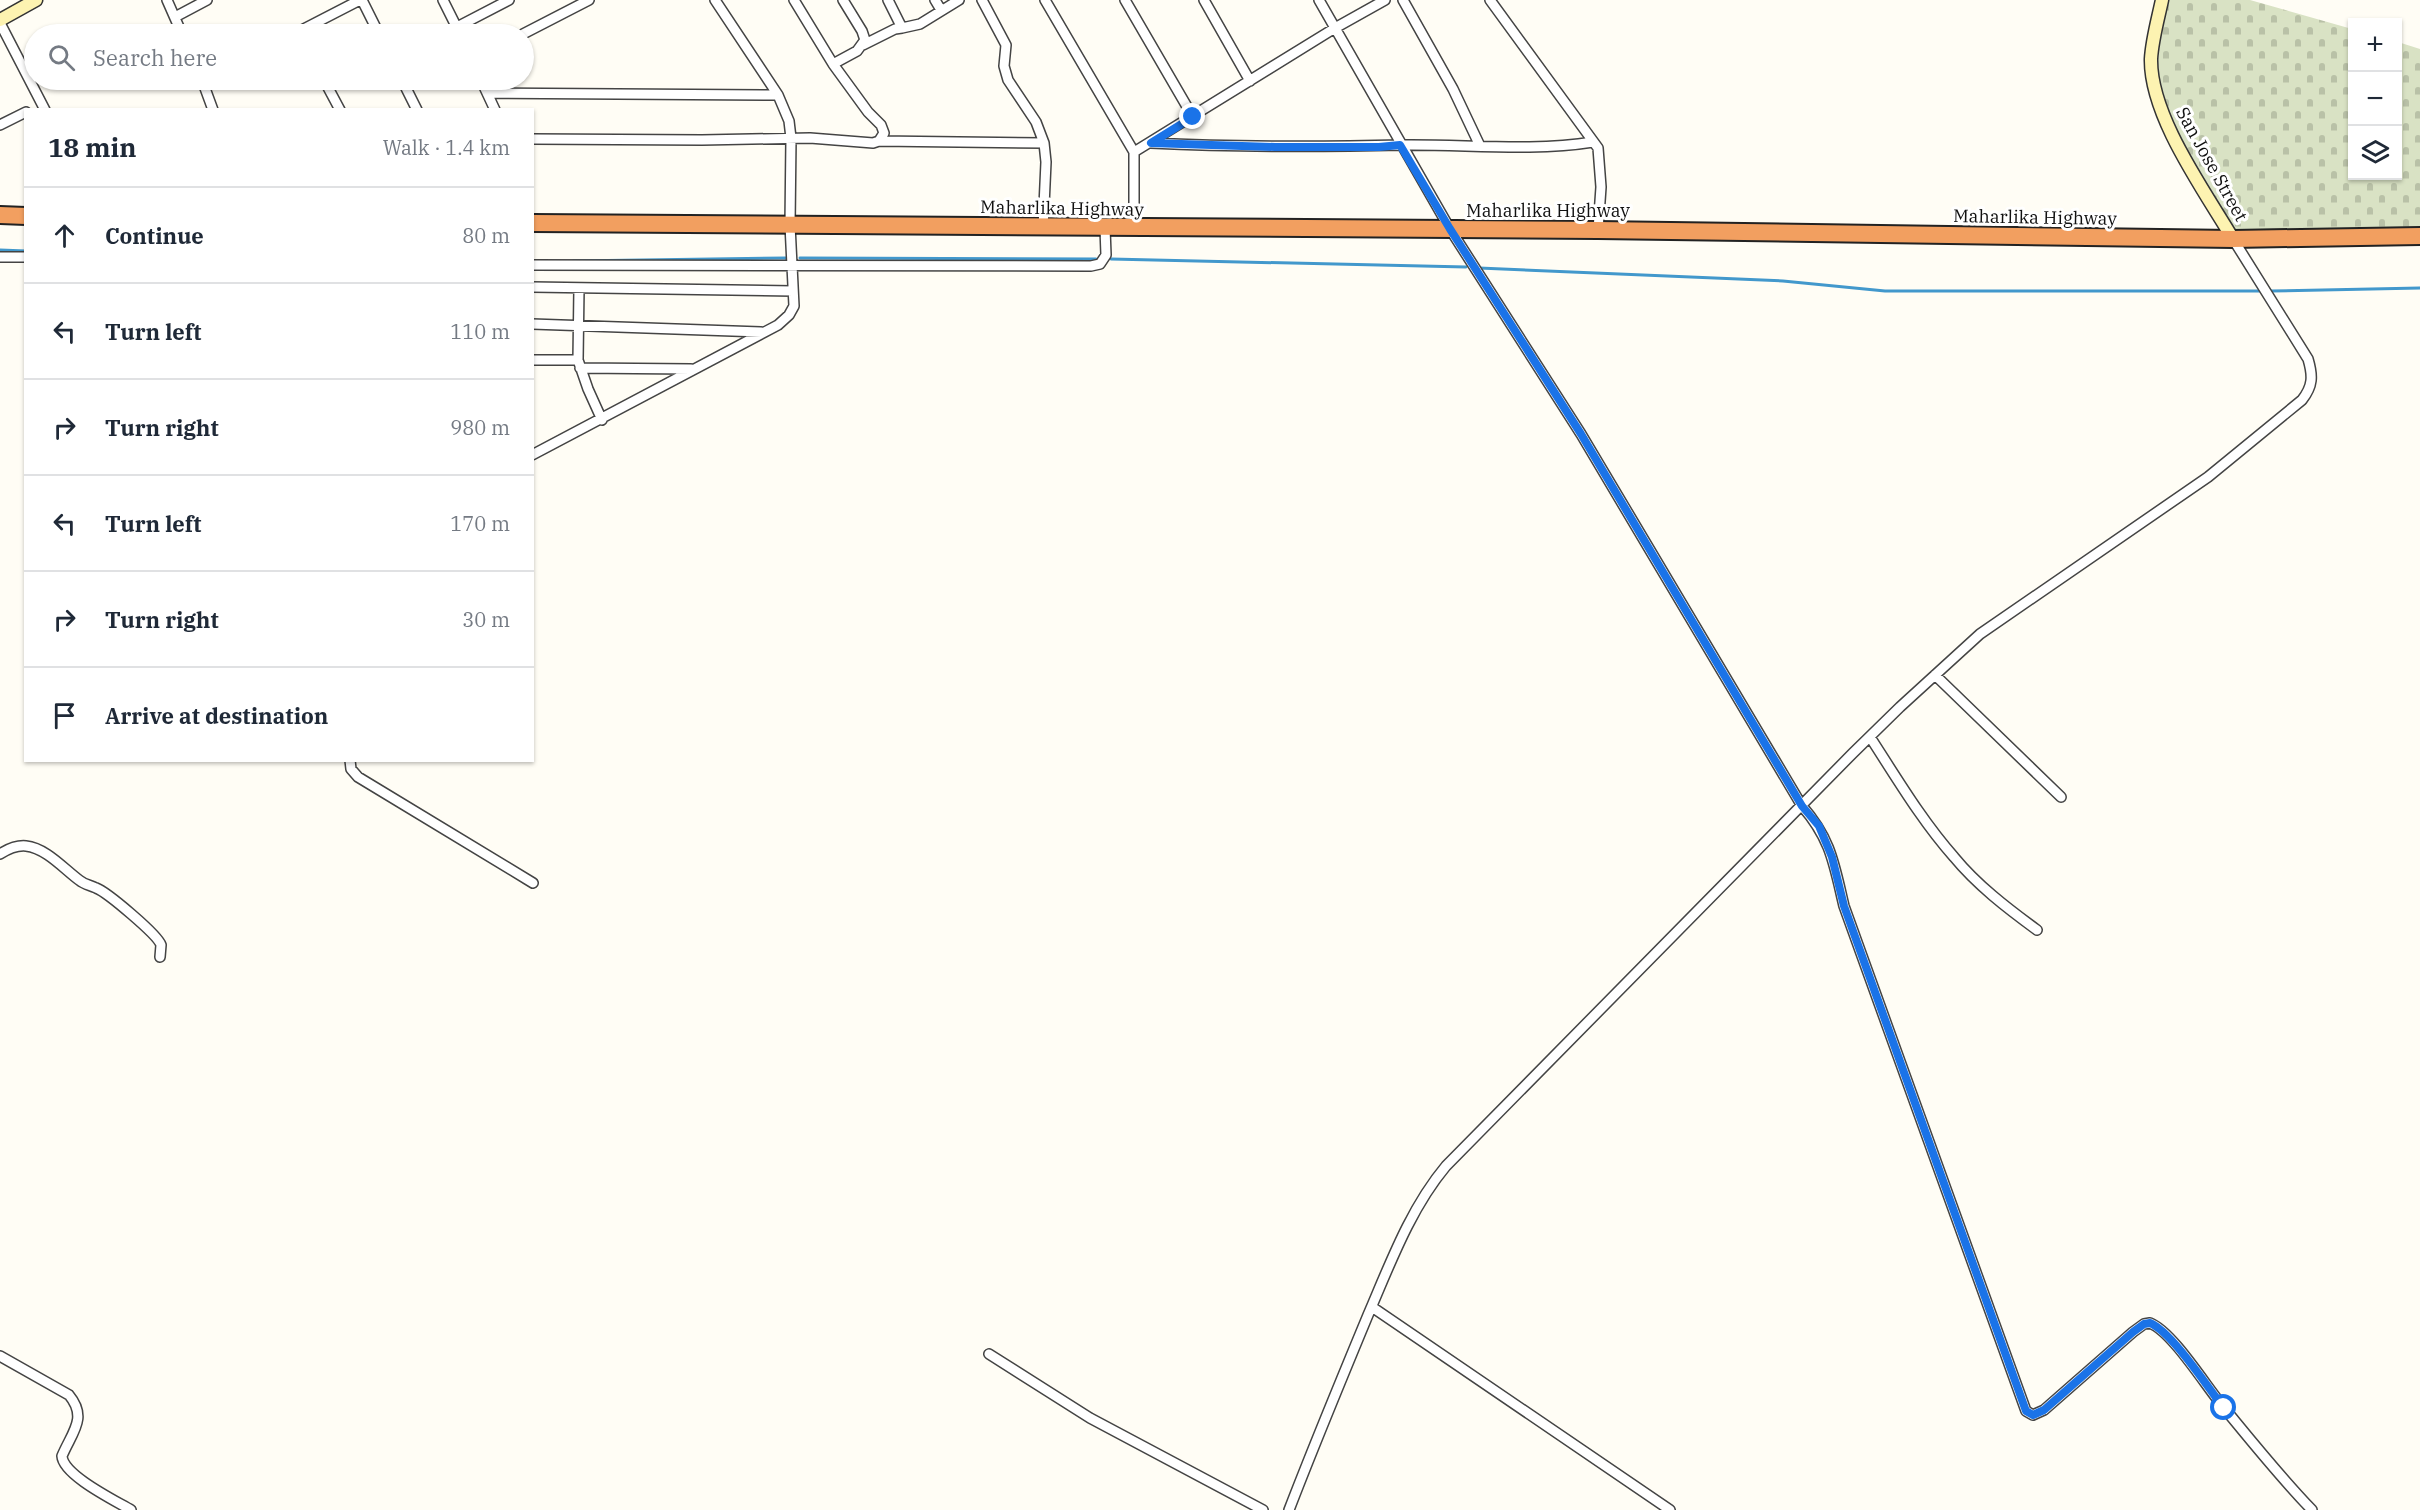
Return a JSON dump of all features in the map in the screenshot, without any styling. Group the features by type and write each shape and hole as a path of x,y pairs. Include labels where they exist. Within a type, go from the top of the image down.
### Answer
{"highway":[{"path":"0,215 24,216"},
{"name":"Maharlika Highway","path":"534,223 1134,229 1598,230 2233,239 2420,236"}],"street":[{"path":"24,68 0,21 36,0"},
{"path":"168,0 178,24"},
{"path":"175,16 207,0"},
{"path":"316,24 361,0 374,24"},
{"path":"442,0 454,24"},
{"path":"470,24 509,0"},
{"path":"534,28 589,0"},
{"path":"534,454 778,325 789,315 794,306 790,225 791,138 789,121 778,95 715,0"},
{"path":"794,0 833,64 868,112 881,125 884,132 879,141"},
{"path":"843,0 865,36 863,45"},
{"path":"888,0 902,28"},
{"path":"935,0 941,10"},
{"path":"833,64 895,29 920,24 959,0"},
{"path":"982,0 1006,45 1004,66 1008,80 1036,123 1044,143 1046,162 1043,228"},
{"path":"1045,0 1134,152 1134,229"},
{"path":"1125,0 1193,117"},
{"path":"1204,0 1250,81"},
{"path":"1319,0 1450,229 1581,434 1802,806 1819,826 1832,857 1844,906 2026,1411 2033,1415 2044,1410 2133,1332 2144,1324 2150,1323 2161,1330 2174,1344 2224,1408 2312,1510"},
{"path":"1134,152 1335,28 1386,0"},
{"path":"1403,0 1453,89 1480,146"},
{"path":"1490,0 1598,148 1600,159 1598,230"},
{"name":"San Jose Street","path":"2162,0 2151,60 2156,96 2177,142 2233,239"},
{"path":"35,90 44,107"},
{"path":"207,90 212,108"},
{"path":"329,90 339,108"},
{"path":"407,90 416,108"},
{"path":"486,90 494,108"},
{"path":"488,93 778,95"},
{"path":"0,125 24,113"},
{"path":"534,139 791,138 873,143 879,141 1044,143"},
{"path":"1151,143 1275,147 1379,147 1400,145 1564,146 1593,142"},
{"path":"534,265 1091,266 1100,264 1106,255 1105,228"},
{"path":"1289,1510 1372,1307 1422,1200 1446,1166 1870,736 1980,634 2208,477 2302,400 2308,392 2313,376 2308,359 2233,239"},
{"path":"0,257 24,257"},
{"path":"534,287 793,291"},
{"path":"579,288 579,364 602,420"},
{"path":"534,324 764,332"},
{"path":"534,360 694,369"},
{"path":"1935,675 2061,797"},
{"path":"1870,736 1929,825 1954,858 2009,909 2037,930"},
{"path":"350,762 351,769 358,777 533,883"},
{"path":"0,854 10,848 25,846 49,856 81,882 102,891 152,933 162,945 160,957"},
{"path":"1372,1307 1670,1510"},
{"path":"989,1354 1089,1418 1263,1510"},
{"path":"0,1356 69,1395 77,1405 79,1417 63,1456 63,1462 71,1472 131,1510"}],"green space":[{"path":"2169,0 2250,0 2348,28 2348,180 2402,180 2402,43 2420,49 2420,227 2235,232 2180,140 2171,120 2158,73 2162,29"}],"waterway":[{"path":"0,250 24,251"},
{"path":"573,261 786,258"},
{"path":"800,258 1096,259"},
{"path":"1111,259 1466,267"},
{"path":"1479,268 1783,281 1885,291 2259,291"},
{"path":"2271,291 2420,288"}],"route":[{"path":"1193,117 1151,143 1275,147 1400,145 1450,229 1581,434 1757,733 1802,806 1819,826 1832,857 1844,906 2026,1411 2033,1415 2044,1410 2133,1332 2144,1324 2150,1323 2161,1330 2174,1344 2224,1408"}]}
